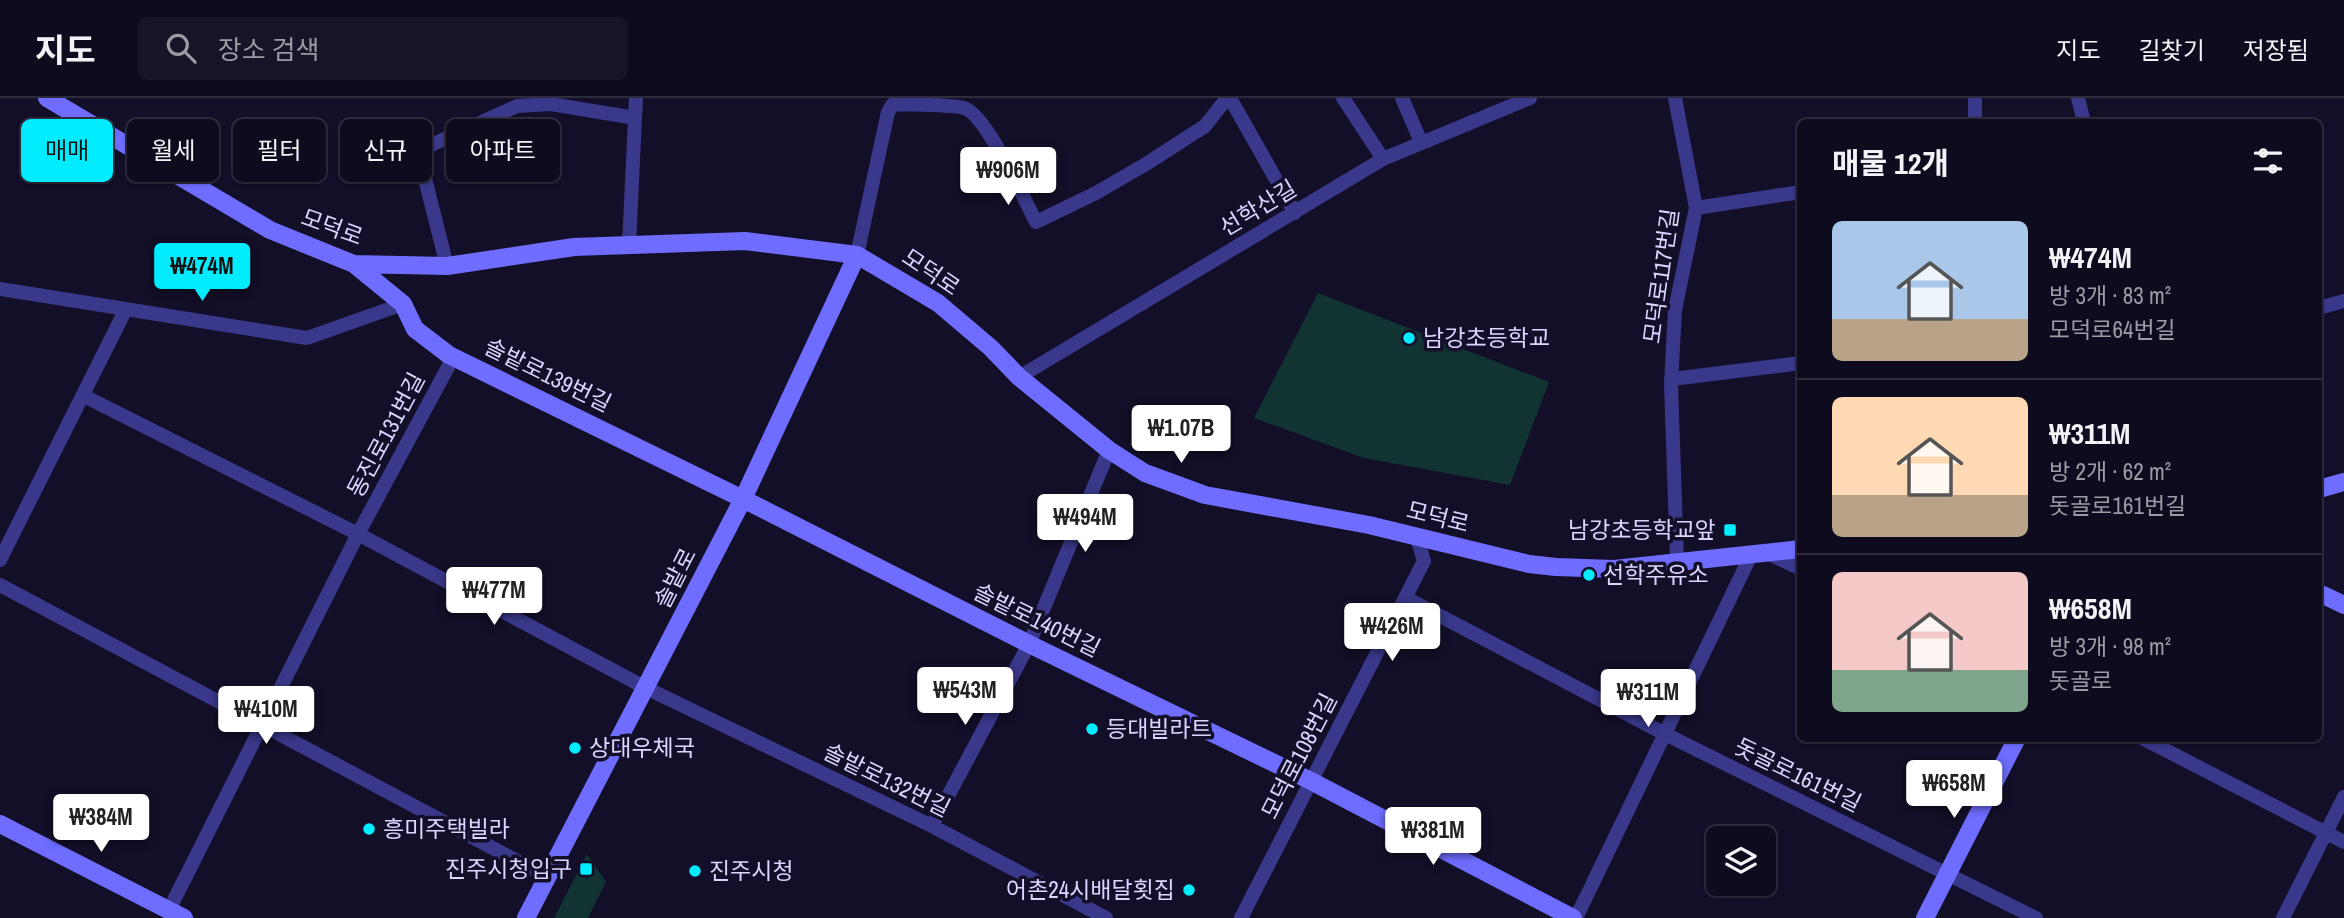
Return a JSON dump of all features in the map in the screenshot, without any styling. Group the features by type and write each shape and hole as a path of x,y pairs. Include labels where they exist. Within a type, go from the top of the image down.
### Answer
{"street":[{"name":"모덕로","path":"47,98 270,230 354,264 447,266 574,247 745,242 857,255 938,303 991,348 1019,377 1109,450 1145,473 1205,495 1331,517 1556,568 1614,569 1797,549"},
{"path":"629,246 636,98"},
{"path":"857,255 888,112 893,104 965,108 977,116 990,135 1036,222 1106,187 1205,127 1228,98 1295,213"},
{"path":"1343,98 1383,159"},
{"path":"1402,98 1421,142"},
{"name":"모덕로117번길","path":"1675,98 1696,208 1675,310 1672,379 1677,561"},
{"path":"1975,98 1975,119"},
{"path":"2078,98 2083,119"},
{"name":"선학산길","path":"1019,377 1383,159 1521,99"},
{"path":"447,266 418,151 517,106 551,104 635,118"},
{"path":"1696,208 1797,193"},
{"name":"솔밭로","path":"526,918 743,499 857,255"},
{"name":"솔밭로139번길","path":"354,264 403,304 415,329 454,356 743,499"},
{"path":"0,289 307,338 403,304"},
{"path":"2322,306 2344,301"},
{"path":"0,560 126,309"},
{"name":"동진로131번길","path":"177,914 264,725 359,534 454,356"},
{"path":"1672,379 1797,363"},
{"name":"동진로131번길","path":"83,396 359,534"},
{"path":"932,826 1029,643 1109,450"},
{"path":"2322,488 2344,482"},
{"name":"솔밭로140번길","path":"743,499 1311,781 1574,918"},
{"name":"솔밭로132번길","path":"359,534 646,688 932,826 1106,918"},
{"name":"모덕로108번길","path":"1241,918 1424,561 1417,538"},
{"name":"모덕로","path":"1759,554 1797,568"},
{"path":"1574,918 1665,734 1759,554"},
{"path":"0,585 547,877"},
{"path":"2322,594 2344,604"},
{"name":"돗골로161번길","path":"1406,598 1665,734 2036,918"},
{"path":"1926,918 2015,742"},
{"path":"2150,742 2344,842"},
{"path":"2283,918 2344,797"},
{"path":"0,824 177,914"}],"green space":[{"path":"1318,293 1549,382 1510,485 1364,458 1254,418"},
{"path":"587,854 606,882 588,918 554,918"}],"place":[{"name":"남강초등학교","path":"1409,338"},
{"name":"남강초등학교앞","path":"1730,530"},
{"name":"선학주유소","path":"1589,575"},
{"name":"등대빌라트","path":"1092,729"},
{"name":"상대우체국","path":"575,748"},
{"name":"흥미주택빌라","path":"369,829"},
{"name":"진주시청입구","path":"586,869"},
{"name":"진주시청","path":"695,871"},
{"name":"어촌24시배달횟집","path":"1189,890"}]}
